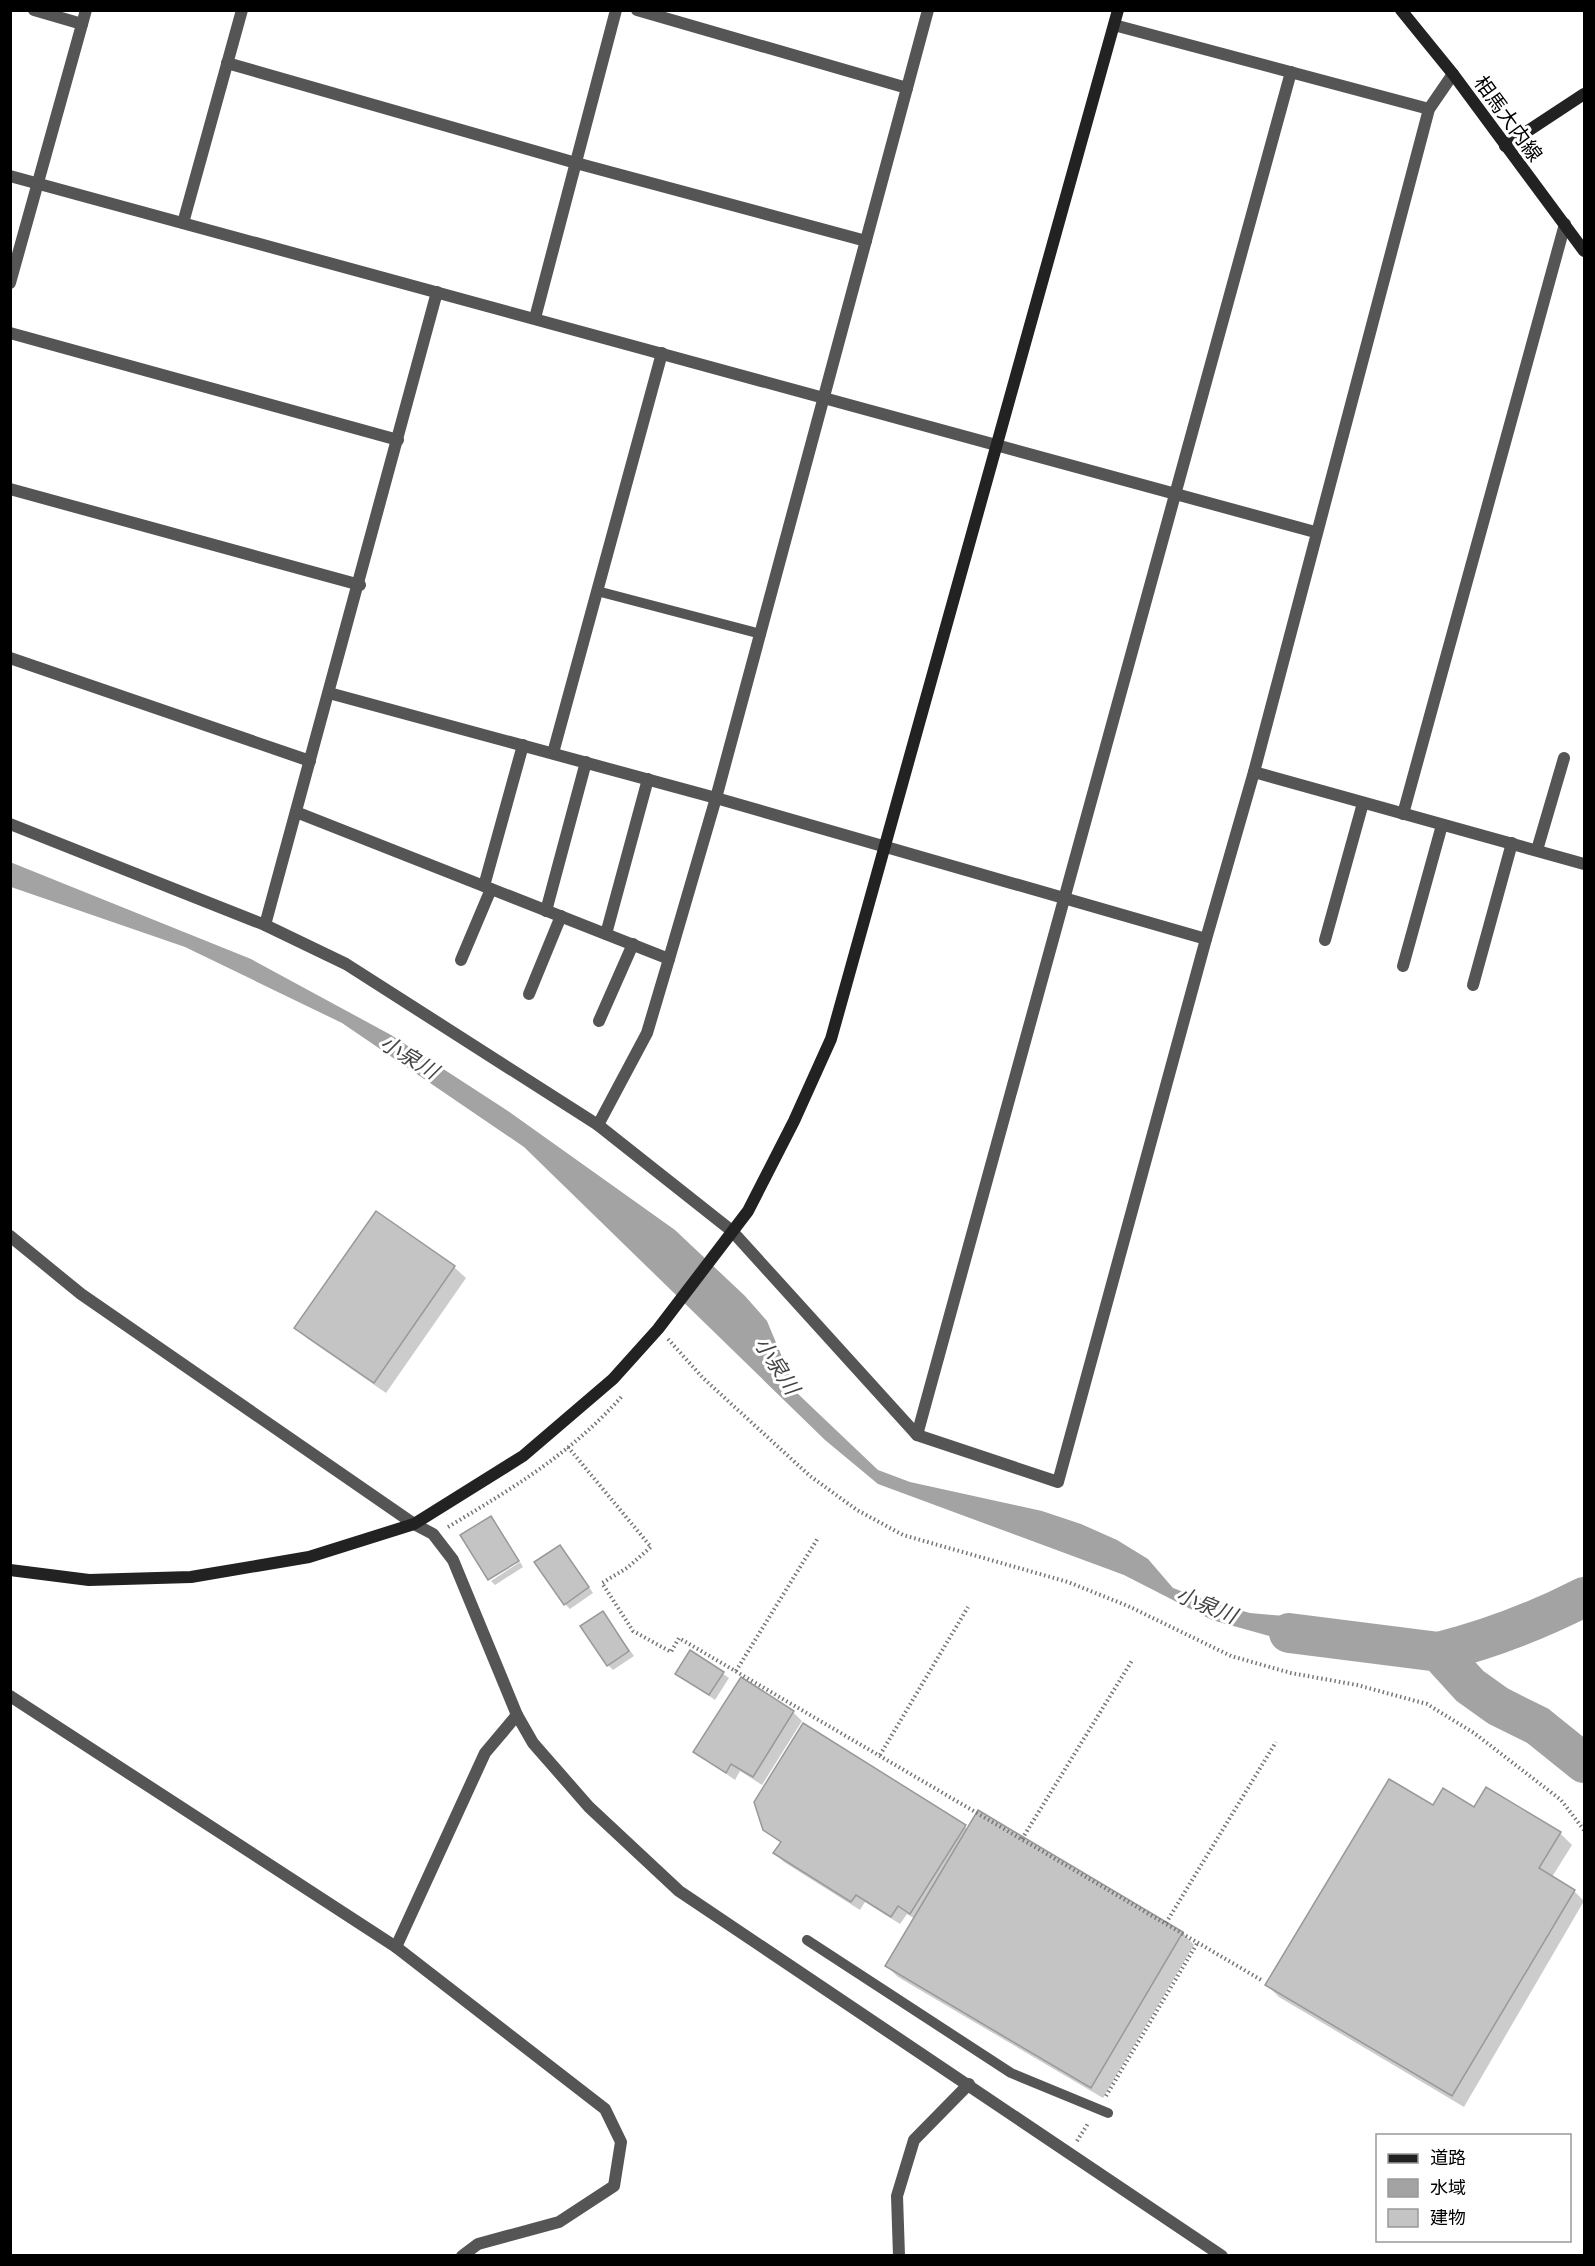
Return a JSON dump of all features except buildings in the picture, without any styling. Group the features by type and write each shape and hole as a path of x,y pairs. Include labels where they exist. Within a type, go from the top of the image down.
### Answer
{"street":[{"path":"34,10 82,24"},
{"path":"10,283 86,10"},
{"path":"183,222 242,10"},
{"path":"535,318 616,10"},
{"path":"637,10 907,88"},
{"path":"598,1125 647,1033 716,798 928,10"},
{"path":"10,1570 89,1580 191,1577 309,1557 414,1524 523,1456 613,1379 658,1329 748,1211 789,1131 831,1039 886,849 1118,10"},
{"name":"相馬大内線","path":"1401,10 1453,74 1584,250"},
{"path":"1114,25 1429,109"},
{"path":"227,63 576,163 866,242"},
{"path":"917,1435 1291,72"},
{"path":"10,824 265,925 346,964 598,1125 732,1231 917,1435 1058,1482 1206,939 1254,772 1315,532 1429,109 1453,74"},
{"path":"1505,146 1584,94"},
{"path":"10,176 1315,532"},
{"path":"1403,814 1565,224"},
{"path":"265,925 360,585 437,292"},
{"path":"10,333 398,440"},
{"path":"553,753 662,353"},
{"path":"10,489 360,585"},
{"path":"10,658 310,760"},
{"path":"329,693 716,798 886,849 1206,939"},
{"path":"461,960 488,887 523,745"},
{"path":"1537,850 1564,758"},
{"path":"546,911 586,762"},
{"path":"1254,772 1584,864"},
{"path":"606,934 648,779"},
{"path":"1325,940 1363,803"},
{"path":"296,812 669,958"},
{"path":"1403,966 1442,825"},
{"path":"1473,985 1512,843"},
{"path":"529,994 561,916"},
{"path":"599,1021 633,944"},
{"path":"10,1236 81,1294 414,1524 433,1534 453,1560 518,1715 533,1743 589,1807 679,1891 1222,2256"},
{"path":"10,1696 396,1947 605,2109 621,2142 614,2186 559,2222 478,2244 462,2256"},
{"path":"396,1947 485,1753 518,1715"},
{"path":"899,2256 897,2196 914,2140 969,2084"}],"lane":[{"path":"597,591 761,634"},
{"path":"807,1940 1011,2073 1103,2111"}],"path":[{"path":"658,1329 703,1378 810,1476 857,1510 903,1535 1078,1586 1128,1606 1231,1656 1291,1673 1357,1685 1427,1704 1474,1733 1561,1800 1584,1830"},
{"path":"568,1447 651,1548 627,1568 602,1583 633,1631 671,1652 679,1638 1263,1981"},
{"path":"736,1671 818,1538"},
{"path":"880,1755 969,1607"},
{"path":"1022,1839 1132,1659"},
{"path":"1166,1923 1276,1742"},
{"path":"1070,2152 1103,2111 1198,1942"}],"water":[{"path":"10,862 251,959 391,1035 508,1111 675,1230 745,1296 767,1321 797,1393 878,1470 910,1482 1042,1511 1081,1524 1117,1540 1148,1559 1173,1588 1210,1602 1250,1613 1351,1622 1337,1655 1212,1620 1124,1575 878,1484 825,1440 524,1147 342,1023 185,947 11,887"}],"waterway":[{"path":"1439,1652 1513,1629 1584,1597"},
{"name":"小泉川","path":"1289,1633 1439,1652 1470,1686 1498,1706 1538,1726 1584,1763"}]}
